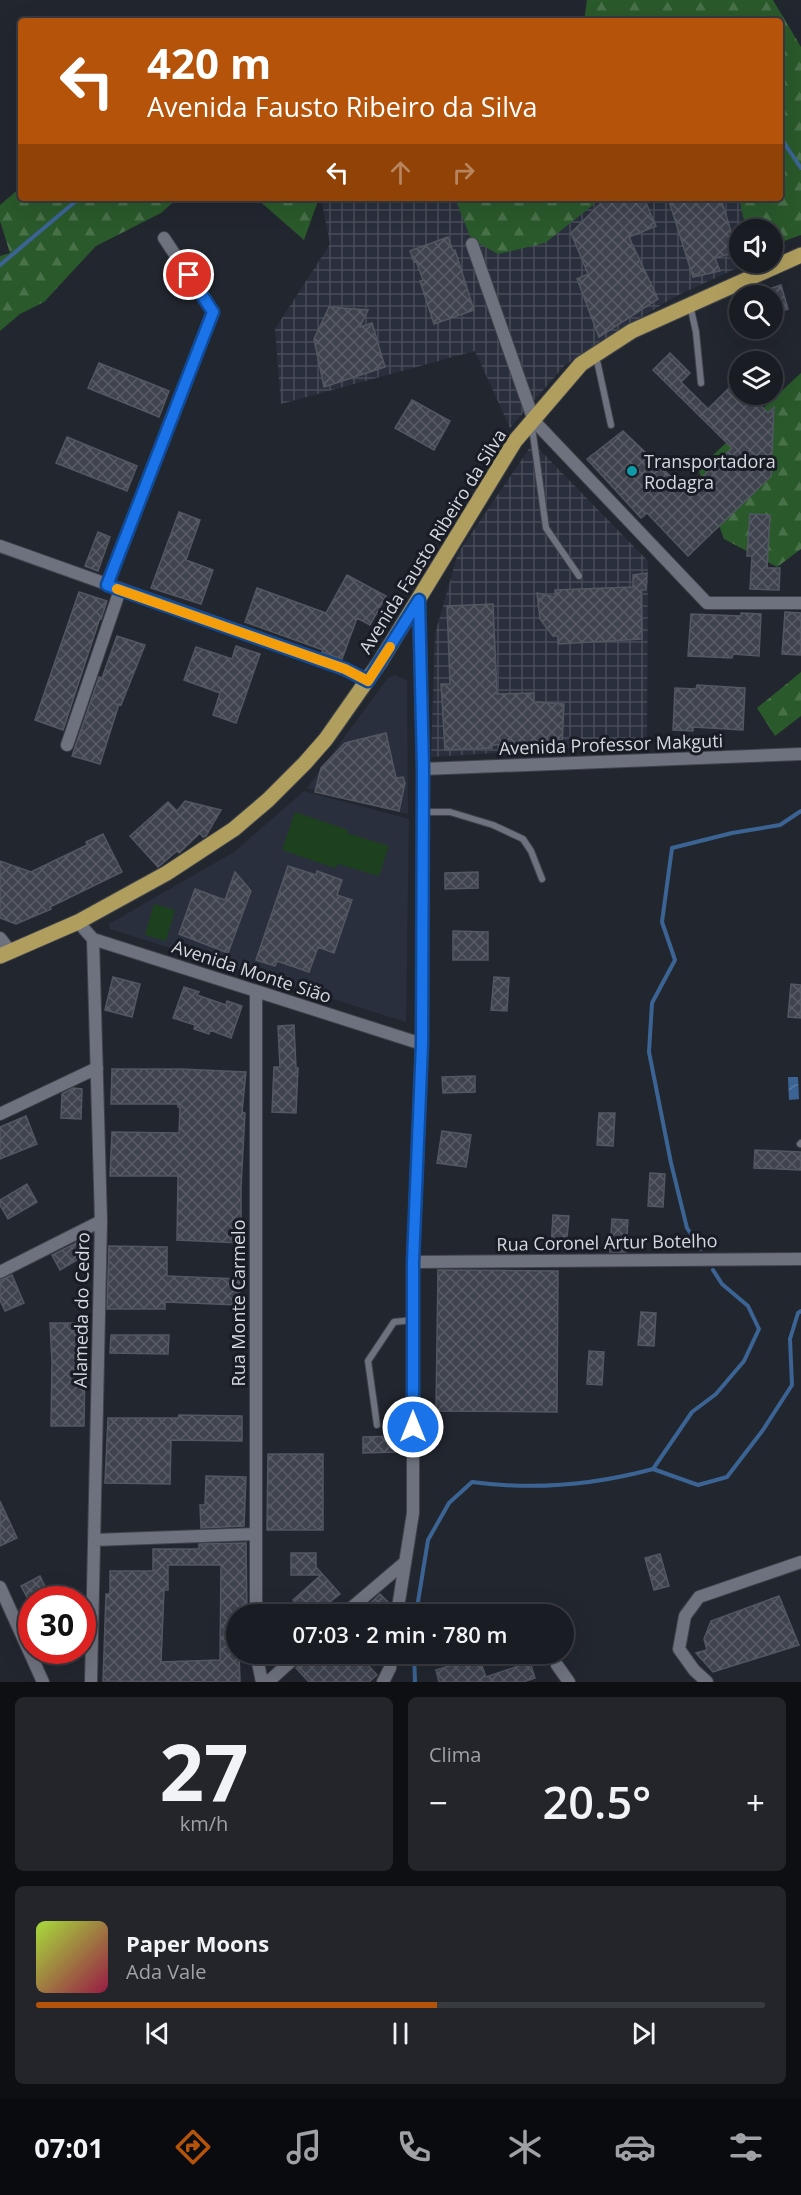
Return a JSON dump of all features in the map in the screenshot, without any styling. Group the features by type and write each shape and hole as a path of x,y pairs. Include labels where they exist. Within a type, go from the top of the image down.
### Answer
{"main road":[{"name":"Avenida Fausto Ribeiro da Silva","path":"6,954 78,921 167,873 234,829 268,800 305,763 326,739 368,681 515,441 581,364 632,331 801,255"}],"street":[{"path":"107,585 213,312 164,238"},
{"path":"472,244 533,422 707,603 801,603"},
{"path":"0,546 345,669 368,681"},
{"path":"67,745 120,590"},
{"path":"398,1604 413,1513 413,1262 422,1044 423,769 419,600"},
{"name":"Avenida Professor Makguti","path":"423,769 801,754"},
{"path":"78,921 93,939"},
{"path":"0,938 6,954"},
{"name":"Avenida Monte Sião","path":"93,939 422,1044"},
{"name":"Alameda do Cedro","path":"91,1682 101,1221 93,939"},
{"name":"Rua Monte Carmelo","path":"256,992 256,1604"},
{"path":"0,1114 97,1068"},
{"path":"0,1272 101,1221"},
{"name":"Rua Coronel Artur Botelho","path":"413,1262 801,1258"},
{"path":"94,1540 256,1534"},
{"path":"707,1682 694,1670 679,1649 685,1616 699,1597 801,1562"},
{"path":"356,1604 404,1563"},
{"path":"0,1587 43,1682"},
{"path":"258,1664 262,1682"},
{"path":"268,1682 288,1664"},
{"path":"383,1682 391,1664"},
{"path":"557,1665 569,1682"}],"lane":[{"path":"690,305 696,332 700,383"},
{"path":"595,355 611,425"},
{"path":"533,422 546,528 579,576"},
{"path":"423,812 450,812 493,825 523,839 542,879"},
{"path":"377,1425 368,1361 394,1322 413,1320"}],"shaded area":[{"path":"322,201 770,201 776,213 777,219 729,219 729,272 674,297 565,365 510,428 475,351 281,404 275,329 330,244"},
{"path":"533,443 648,561 647,743 431,757 435,634 458,553"},
{"path":"395,675 407,680 408,814 307,788 388,678"},
{"path":"304,791 409,819 406,1022 110,929 109,924 234,852"}],"green space":[{"path":"587,0 773,0 801,47 801,235 783,241 783,219 744,219 740,201 783,201 783,18 584,18"},
{"path":"18,190 18,201 175,201 161,213 96,246 44,302 20,314 0,331 0,256 10,253 0,221 0,205"},
{"path":"259,201 318,201 304,240"},
{"path":"456,201 598,201 545,243 498,254 471,239"},
{"path":"801,373 801,549 777,567 724,539 698,469 767,405 783,405 783,390"},
{"path":"801,672 801,716 775,736 757,708"},
{"path":"295,812 348,830 347,833 389,846 379,876 338,864 335,868 282,850"},
{"path":"154,904 175,910 166,941 145,935"}],"water":[{"path":"788,1077 798,1077 799,1099 789,1100"}],"building":[{"path":"603,201 645,201 656,226 629,237 658,299 599,337 577,279 588,274 571,233"},
{"path":"669,201 722,201 729,225 729,254 715,258 720,271 693,277"},
{"path":"448,237 453,251 455,250 474,310 434,324 420,281 423,280 410,251"},
{"path":"783,292 788,309 783,311"},
{"path":"329,307 368,310 360,327 372,323 385,367 324,387 314,339"},
{"path":"670,353 690,373 681,382 708,409 729,388 729,405 760,405 768,413 774,407 771,476 688,556 647,513 641,518 587,459 623,431 687,492 732,448 653,370"},
{"path":"99,363 169,391 159,417 88,388"},
{"path":"412,400 450,421 434,450 395,428"},
{"path":"67,437 137,466 127,491 56,463"},
{"path":"179,512 200,520 186,560 213,570 201,604 151,588"},
{"path":"750,514 770,515 767,568 780,568 779,590 750,589 752,556 747,556"},
{"path":"98,532 110,537 98,571 85,566"},
{"path":"647,573 646,590 641,590 642,639 558,644 558,636 553,636 540,619 537,593 555,597 555,590 633,587 633,575"},
{"path":"347,575 386,596 370,625 357,618 342,659 245,622 257,588 326,613"},
{"path":"79,592 107,601 63,730 35,720"},
{"path":"493,604 497,694 534,693 534,702 564,704 562,746 542,743 445,750 441,684 450,684 447,606"},
{"path":"785,612 801,613 801,655 782,654"},
{"path":"741,613 761,614 759,656 733,654 732,658 688,656 691,614 741,616"},
{"path":"117,636 145,645 121,705 119,704 100,764 72,756 99,677 102,678"},
{"path":"236,646 260,654 236,723 213,715 220,693 184,680 196,647 232,659"},
{"path":"697,685 745,688 743,730 693,727 693,731 673,730 675,688 696,689"},
{"path":"386,733 396,778 403,777 405,783 399,811 315,792 321,768 345,743"},
{"path":"185,801 221,810 206,836 203,837 200,833 179,853 177,851 158,867 130,836 168,802 177,811"},
{"path":"103,834 122,872 50,907 51,909 16,924 0,918 0,861 31,872 87,845 86,842"},
{"path":"288,866 316,875 317,871 342,880 337,895 352,900 334,953 318,947 309,972 277,961 275,966 256,960"},
{"path":"235,872 251,891 228,953 179,934 195,889 225,900"},
{"path":"478,872 478,888 445,889 445,873"},
{"path":"453,931 488,932 488,960 453,960"},
{"path":"113,977 140,984 132,1017 105,1010"},
{"path":"494,977 509,978 507,1011 491,1010"},
{"path":"791,984 801,985 801,1018 788,1017"},
{"path":"184,987 199,992 197,995 226,1005 227,1001 242,1006 231,1038 210,1030 209,1034 194,1029 195,1025 173,1018"},
{"path":"294,1025 296,1068 298,1068 296,1113 272,1112 274,1067 280,1067 278,1026"},
{"path":"112,1069 246,1072 242,1112 245,1113 241,1243 177,1240 178,1176 110,1176 112,1132 179,1133 180,1107 178,1104 111,1104"},
{"path":"475,1076 475,1092 443,1093 442,1077"},
{"path":"73,1088 82,1089 81,1119 61,1118 62,1094"},
{"path":"599,1113 615,1113 613,1146 597,1145"},
{"path":"26,1116 37,1144 0,1159 0,1127"},
{"path":"442,1131 471,1135 466,1167 437,1163"},
{"path":"755,1150 801,1152 801,1170 754,1168"},
{"path":"650,1173 665,1174 663,1207 648,1206"},
{"path":"27,1184 37,1202 8,1219 0,1205 0,1200"},
{"path":"553,1215 569,1216 566,1249 551,1248"},
{"path":"612,1219 628,1220 626,1252 610,1252"},
{"path":"82,1240 89,1253 60,1270 52,1255"},
{"path":"109,1246 167,1247 167,1276 240,1279 239,1305 165,1302 165,1309 107,1309"},
{"path":"438,1270 558,1271 557,1412 436,1411"},
{"path":"12,1275 24,1303 5,1311 0,1300 0,1280"},
{"path":"641,1312 656,1313 654,1346 638,1345"},
{"path":"50,1323 83,1323 84,1426 51,1426"},
{"path":"111,1335 169,1335 168,1354 110,1353"},
{"path":"589,1351 604,1352 602,1385 587,1384"},
{"path":"179,1415 242,1416 242,1441 171,1440 170,1484 105,1483 108,1418 178,1418"},
{"path":"396,1436 396,1452 363,1453 363,1437"},
{"path":"268,1454 323,1454 323,1530 267,1530"},
{"path":"206,1476 246,1477 244,1526 201,1528 200,1505 205,1505"},
{"path":"0,1501 17,1538 0,1546"},
{"path":"246,1543 247,1604 226,1604 226,1664 239,1664 240,1682 103,1681 106,1594 110,1594 110,1571 153,1571 153,1549 199,1549 199,1544","holes":["168,1565 221,1565 220,1660 161,1662 164,1590 168,1590"]},
{"path":"291,1553 316,1553 316,1567 340,1594 328,1604 297,1604 293,1600 321,1575 291,1575"},
{"path":"660,1554 669,1586 654,1590 645,1558"},
{"path":"40,1576 45,1586 21,1586"},
{"path":"380,1594 390,1604 370,1604"},
{"path":"779,1596 799,1645 713,1672 696,1653 707,1650 704,1639 711,1621"},
{"path":"300,1664 367,1664 377,1675 369,1682 309,1682 296,1668"},
{"path":"456,1664 481,1664 486,1677 524,1664 531,1664 535,1678 523,1682 439,1682 436,1670"}],"waterway":[{"path":"783,141 801,168"},
{"path":"0,265 76,201"},
{"path":"701,1249 687,1228 671,1163 649,1052 652,1003 675,960 662,922 672,848 732,833 780,825 801,811"},
{"path":"418,1604 428,1540 449,1503 472,1482 540,1486 608,1479 653,1469 692,1412 716,1394 744,1361 759,1329 748,1306 722,1284 713,1270"},
{"path":"653,1469 698,1485 727,1477 763,1430 792,1385 790,1339 798,1313 801,1311"},
{"path":"414,1664 415,1682"}],"slow traffic":[{"path":"117,589 345,669 368,681 390,647"}],"place":[{"name":"Transportadora Rodagra","path":"632,471"}],"route":[{"path":"189,275 213,312 107,585 345,669 368,681 419,600 423,769 422,1044 413,1262 413,1427"}]}
